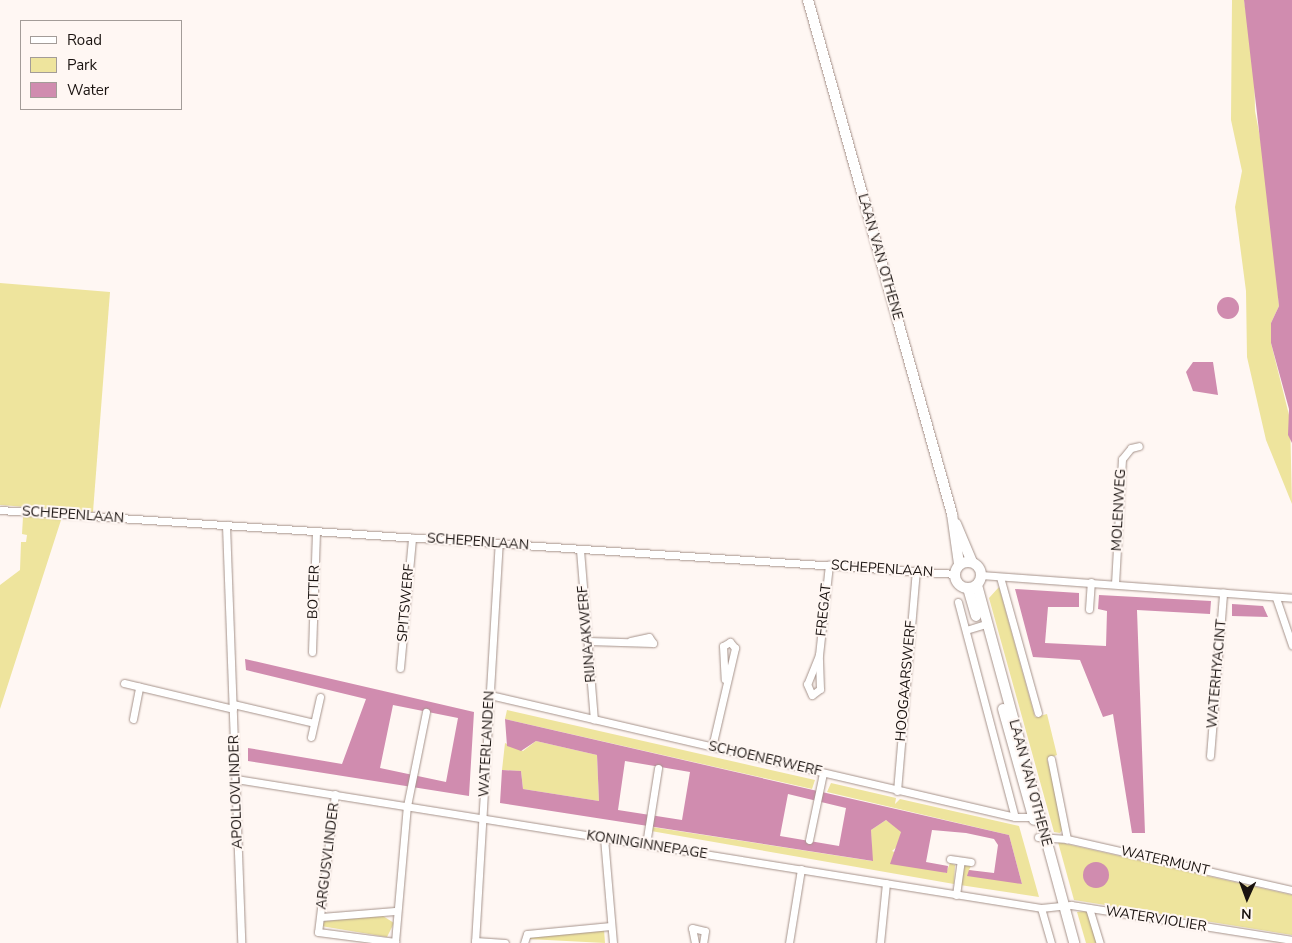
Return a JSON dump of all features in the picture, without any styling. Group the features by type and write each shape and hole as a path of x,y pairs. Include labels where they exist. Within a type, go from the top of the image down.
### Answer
{"street":[{"name":"LAAN VAN OTHENE","path":"808,0 952,514 972,562 982,625 1061,907 1068,943"},
{"name":"MOLENWEG","path":"1115,584 1122,459 1139,446"},
{"name":"SCHEPENLAAN","path":"0,510 916,571 957,569"},
{"name":"LAAN VAN OTHENE","path":"952,514 957,569"},
{"name":"APOLLOVLINDER","path":"226,525 241,943"},
{"name":"BOTTER","path":"312,652 316,532"},
{"name":"SPITSWERF","path":"400,668 412,538"},
{"name":"WATERLANDEN","path":"475,942 499,544"},
{"name":"RIJNAAKWERF","path":"580,550 594,719"},
{"path":"972,562 957,569 959,584 976,583 1000,576 1292,598"},
{"name":"FREGAT","path":"819,655 807,684 812,695 820,689 819,655 829,565"},
{"name":"HOOGAARSWERF","path":"897,791 916,571"},
{"path":"1000,576 1038,713"},
{"path":"1089,609 1091,582"},
{"name":"WATERHYACINT","path":"1210,756 1224,593"},
{"path":"1276,598 1292,645"},
{"name":"LAAN VAN OTHENE","path":"958,602 1015,817"},
{"path":"966,630 982,625"},
{"path":"588,642 630,641"},
{"path":"712,747 725,679"},
{"path":"124,683 314,723"},
{"path":"132,719 139,687"},
{"name":"SCHOENERWERF","path":"490,695 897,791 1015,817 1036,816"},
{"path":"311,737 320,697"},
{"name":"ARGUSVLINDER","path":"335,794 318,932 396,942 394,911 406,806 426,712"},
{"path":"1051,759 1067,839"},
{"path":"646,844 658,768"},
{"path":"809,840 823,773"},
{"name":"KONINGINNEPAGE","path":"236,779 956,895 1041,908 1061,907"},
{"name":"WATERMUNT","path":"1042,837 1067,839 1292,890"},
{"path":"604,838 613,943"},
{"path":"950,859 971,862"},
{"path":"956,895 961,861"},
{"path":"791,941 801,869"},
{"path":"880,943 886,883"},
{"name":"LAAN VAN OTHENE","path":"1061,907 1074,943"},
{"name":"WATERVIOLIER","path":"1061,907 1089,908 1282,941 1292,940"},
{"path":"1041,908 1051,943"},
{"name":"WATERVIOLIER","path":"1089,908 1100,943"},
{"name":"ARGUSVLINDER","path":"321,917 394,911"},
{"path":"524,943 527,934 611,926"},
{"path":"695,943 692,928 705,930 703,943"},
{"path":"475,942 505,943"}],"green space":[{"path":"1232,0 1244,0 1254,62 1255,111 1268,179 1279,306 1271,323 1271,343 1290,419 1292,504 1266,440 1247,357 1246,291 1235,207 1242,171 1231,120"},
{"path":"0,283 110,292 93,512 0,505"},
{"path":"28,515 62,517 0,709 0,585 20,570 21,542 26,542 27,535 22,534 23,517"},
{"path":"999,587 1035,717 1047,714 1057,755 1047,759 1065,826 1060,833 1054,832 989,598"},
{"path":"507,710 815,780 812,789 505,719"},
{"path":"536,741 597,755 599,801 523,789 521,771 502,770 505,743 523,751"},
{"path":"831,783 896,798 895,804 900,799 1019,826 1039,897 960,885 964,866 971,866 969,870 1022,884 1009,835 827,792"},
{"path":"886,820 901,831 900,844 892,851 946,873 950,863 955,865 954,884 651,831 652,827 872,861 871,830"},
{"path":"1058,842 1292,895 1292,935 1074,900"},
{"path":"1088,911 1098,943 1086,943 1077,912"},
{"path":"383,916 394,923 387,937 321,926 325,921"},
{"path":"604,930 605,943 528,939 530,936"}],"water":[{"path":"1244,0 1292,0 1292,443 1288,435 1289,409 1271,343 1271,323 1279,306"},
{"path":"1228,297 1236,300 1239,308 1236,316 1228,319 1220,316 1217,308 1220,300"},
{"path":"1193,362 1213,362 1218,395 1193,391 1186,372"},
{"path":"1015,589 1079,593 1079,607 1048,607 1045,643 1106,646 1107,611 1098,609 1099,595 1211,601 1210,614 1137,610 1145,833 1132,833 1113,714 1103,717 1080,660 1033,657"},
{"path":"1232,604 1263,606 1268,617 1232,616"},
{"path":"245,659 474,712 469,796 248,761 248,748 342,764 366,699 246,670","holes":["393,705 458,718 446,782 380,768"]},
{"path":"505,719 1009,835 1022,884 967,876 969,870 994,873 998,845 994,839 966,833 932,830 926,862 948,866 947,873 890,864 901,832 886,820 871,830 873,861 500,803 502,770 521,771 523,789 599,801 597,755 536,741 521,751 507,746","holes":["625,761 690,772 682,820 618,810","788,794 846,808 839,846 780,836"]},
{"path":"1096,862 1105,866 1109,875 1105,884 1096,888 1087,884 1083,875 1087,866"}]}
